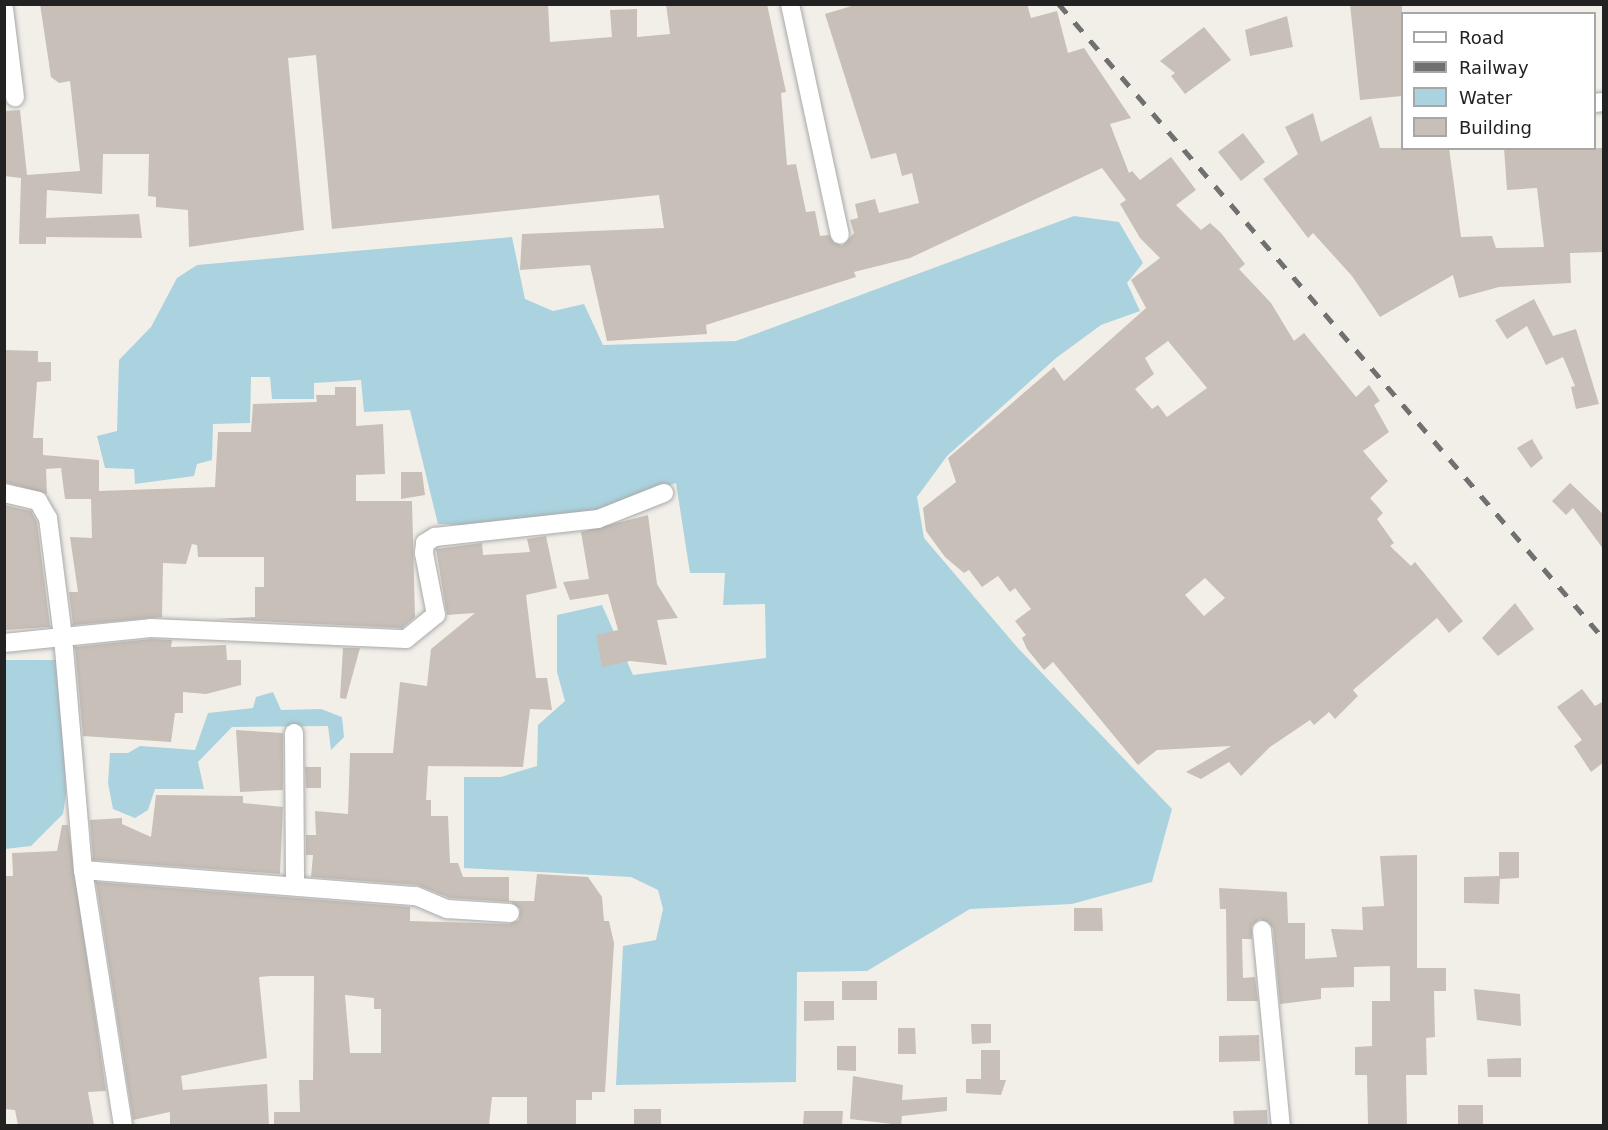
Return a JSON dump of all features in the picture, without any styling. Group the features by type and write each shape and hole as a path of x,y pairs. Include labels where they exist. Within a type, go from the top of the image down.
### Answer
{"street":[{"path":"790,4 840,235"},
{"path":"4,9 15,97"},
{"path":"4,493 38,501 48,518 63,638 83,870 123,1125"},
{"path":"4,643 151,628 406,639 436,615 424,553 425,543 435,537 598,519 664,493"},
{"path":"294,733 295,886"},
{"path":"83,870 416,896 447,909 510,913"},
{"path":"1262,930 1281,1125"}],"water":[{"path":"1074,216 1119,222 1143,263 1127,283 1140,311 1101,325 1056,358 947,456 917,497 924,538 1017,647 1172,809 1152,882 1072,904 970,909 867,971 797,972 796,1082 616,1085 623,946 656,940 663,909 658,890 631,877 464,868 464,777 501,777 537,766 538,725 565,701 557,672 557,615 602,605 633,675 766,658 765,604 723,605 725,573 690,573 676,483 575,517 490,526 438,524 410,410 364,412 361,380 314,383 314,399 272,399 270,377 251,377 250,423 213,424 212,460 197,464 194,476 135,484 134,469 105,468 97,436 117,431 119,360 151,327 177,278 197,265 512,237 525,299 553,311 584,304 603,345 736,341"},
{"path":"4,660 62,660 66,795 63,814 31,846 5,849"},
{"path":"273,692 281,710 321,709 342,717 344,737 331,750 328,726 232,727 198,762 204,789 155,789 148,810 135,818 113,809 108,783 110,753 128,753 140,746 195,750 208,713 253,708 256,697"}],"building":[{"path":"40,4 548,4 550,42 612,37 610,10 637,9 637,37 670,34 666,4 767,4 786,92 781,93 787,165 796,164 806,212 815,211 820,236 829,235 842,246 854,233 850,220 858,218 855,204 875,199 879,213 919,203 912,173 902,176 896,153 871,159 825,14 858,4 1027,4 1031,18 1057,11 1068,53 1084,48 1131,118 1110,124 1129,173 1132,171 1140,180 1171,157 1196,190 1176,205 1201,230 1210,223 1221,233 1245,264 1239,269 1271,303 1294,341 1304,333 1356,397 1369,385 1380,401 1374,405 1389,432 1363,451 1388,481 1370,498 1383,513 1377,519 1394,543 1390,546 1411,566 1415,562 1463,621 1449,633 1437,618 1353,690 1358,696 1335,719 1329,712 1314,725 1310,720 1270,747 1241,776 1229,762 1201,779 1186,772 1231,746 1157,750 1138,765 1053,662 1044,670 1027,649 1022,638 1026,635 1015,621 1031,609 1015,588 1010,592 998,576 982,587 969,570 964,573 945,557 926,531 923,508 956,482 948,458 1054,367 1064,381 1146,308 1131,280 1160,258 1140,238 1120,204 1126,200 1102,168 910,258 854,272 856,277 706,325 707,334 607,341 590,265 520,270 522,234 664,228 659,195 332,229 316,55 288,58 304,230 189,247 188,210 156,207 156,197 148,196 149,154 103,154 102,194 47,190 46,218 139,214 142,238 46,237 46,244 19,244 21,178 4,176 4,111 20,110 27,175 80,171 70,81 59,83 51,77","holes":["1168,341 1207,388 1167,417 1158,405 1152,409 1135,389 1154,374 1145,358","1205,578 1225,598 1204,616 1185,595"]},
{"path":"1350,4 1402,4 1401,96 1360,100"},
{"path":"1287,16 1293,47 1250,56 1245,30"},
{"path":"1204,27 1231,60 1185,94 1171,76 1175,73 1160,61"},
{"path":"1313,113 1321,142 1371,116 1380,148 1449,150 1461,237 1492,236 1496,248 1544,247 1537,188 1507,190 1504,150 1596,150 1596,148 1604,148 1604,252 1570,253 1571,283 1499,287 1459,298 1453,275 1380,317 1352,276 1313,233 1308,238 1263,179 1298,154 1285,127"},
{"path":"1243,133 1265,162 1241,181 1218,152"},
{"path":"1534,299 1553,336 1576,329 1599,404 1576,409 1571,387 1575,386 1563,357 1546,365 1527,326 1507,339 1495,320"},
{"path":"4,350 38,351 38,362 51,362 51,381 37,382 33,438 43,438 43,455 99,460 99,491 215,487 218,432 251,432 253,404 317,402 316,395 335,395 335,387 356,387 356,426 383,424 385,474 356,475 356,501 412,501 415,617 402,628 214,619 255,617 255,587 264,587 264,557 198,557 197,545 192,544 186,564 163,563 162,617 73,625 69,592 78,592 70,537 92,538 91,499 65,499 61,468 46,469 47,494 4,482"},
{"path":"1532,439 1543,458 1531,468 1517,448"},
{"path":"401,472 422,472 425,495 401,499"},
{"path":"1570,483 1604,515 1604,550 1573,508 1566,515 1552,501"},
{"path":"4,505 31,511 37,522 50,627 6,630"},
{"path":"648,515 657,584 678,618 657,620 667,665 630,661 602,667 596,635 618,630 608,594 570,600 563,582 589,579 581,532"},
{"path":"546,536 557,588 526,595 536,678 547,678 552,710 530,709 523,767 428,766 426,800 431,800 431,816 448,816 450,863 458,863 463,877 509,877 509,901 534,901 537,874 588,877 602,897 604,921 609,921 614,943 605,1092 592,1092 592,1100 576,1100 576,1125 527,1124 527,1097 492,1097 489,1125 274,1125 274,1112 300,1112 299,1080 313,1080 314,976 270,976 259,977 267,1058 181,1076 183,1090 267,1084 269,1125 170,1125 170,1112 133,1120 96,882 410,907 410,921 509,924 519,920 520,909 511,902 450,898 417,885 311,877 313,855 306,855 306,835 316,835 315,811 348,814 350,753 393,753 400,682 427,686 431,649 475,613 447,615 436,549 482,543 483,555 530,552 527,539","holes":["345,995 374,998 374,1009 381,1009 381,1053 350,1053"]},
{"path":"1515,603 1534,629 1498,656 1482,638"},
{"path":"151,639 172,640 171,647 226,645 227,660 241,660 241,685 206,694 183,692 183,713 175,713 171,742 83,736 75,647"},
{"path":"343,648 360,648 346,699 340,698"},
{"path":"1582,689 1595,706 1604,701 1604,762 1591,772 1574,746 1582,740 1557,707"},
{"path":"236,730 283,733 283,790 240,792"},
{"path":"305,767 321,767 321,788 306,788"},
{"path":"156,795 243,796 243,803 283,807 280,874 93,860 90,820 122,818 122,824 151,837"},
{"path":"62,825 68,825 106,1091 88,1092 94,1125 18,1125 15,1110 4,1109 6,876 13,876 12,853 57,851"},
{"path":"1499,852 1519,852 1519,878 1500,879 1499,904 1464,903 1464,877 1499,876"},
{"path":"1417,855 1417,968 1446,968 1446,991 1434,991 1435,1037 1426,1038 1427,1075 1406,1075 1407,1125 1368,1125 1367,1075 1355,1075 1355,1047 1372,1046 1372,1001 1390,1001 1390,966 1354,967 1354,987 1321,988 1321,999 1280,1004 1273,928 1260,919 1252,926 1252,939 1242,939 1243,978 1255,977 1258,1001 1227,1001 1226,909 1220,909 1219,888 1287,892 1288,923 1305,923 1305,959 1337,957 1331,929 1363,930 1362,907 1384,906 1380,856"},
{"path":"1074,908 1102,908 1103,931 1074,931"},
{"path":"842,981 877,981 877,1000 842,1000"},
{"path":"1474,989 1520,994 1521,1026 1477,1020"},
{"path":"804,1001 834,1001 834,1020 804,1021"},
{"path":"971,1024 991,1024 991,1043 972,1044"},
{"path":"898,1028 915,1028 916,1054 898,1054"},
{"path":"1259,1035 1260,1061 1219,1062 1219,1036"},
{"path":"837,1046 856,1046 856,1071 837,1070"},
{"path":"981,1050 1000,1050 1000,1080 1006,1080 1001,1095 966,1093 966,1079 981,1079"},
{"path":"1521,1058 1521,1077 1488,1077 1487,1059"},
{"path":"853,1076 903,1085 902,1100 947,1097 947,1111 902,1116 901,1125 850,1119"},
{"path":"1458,1105 1483,1105 1483,1125 1458,1125"},
{"path":"634,1109 661,1109 661,1125 634,1125"},
{"path":"1267,1110 1268,1125 1234,1125 1233,1111"},
{"path":"804,1111 843,1111 842,1125 803,1125"}],"railway":[{"path":"1059,4 1604,639"}]}
